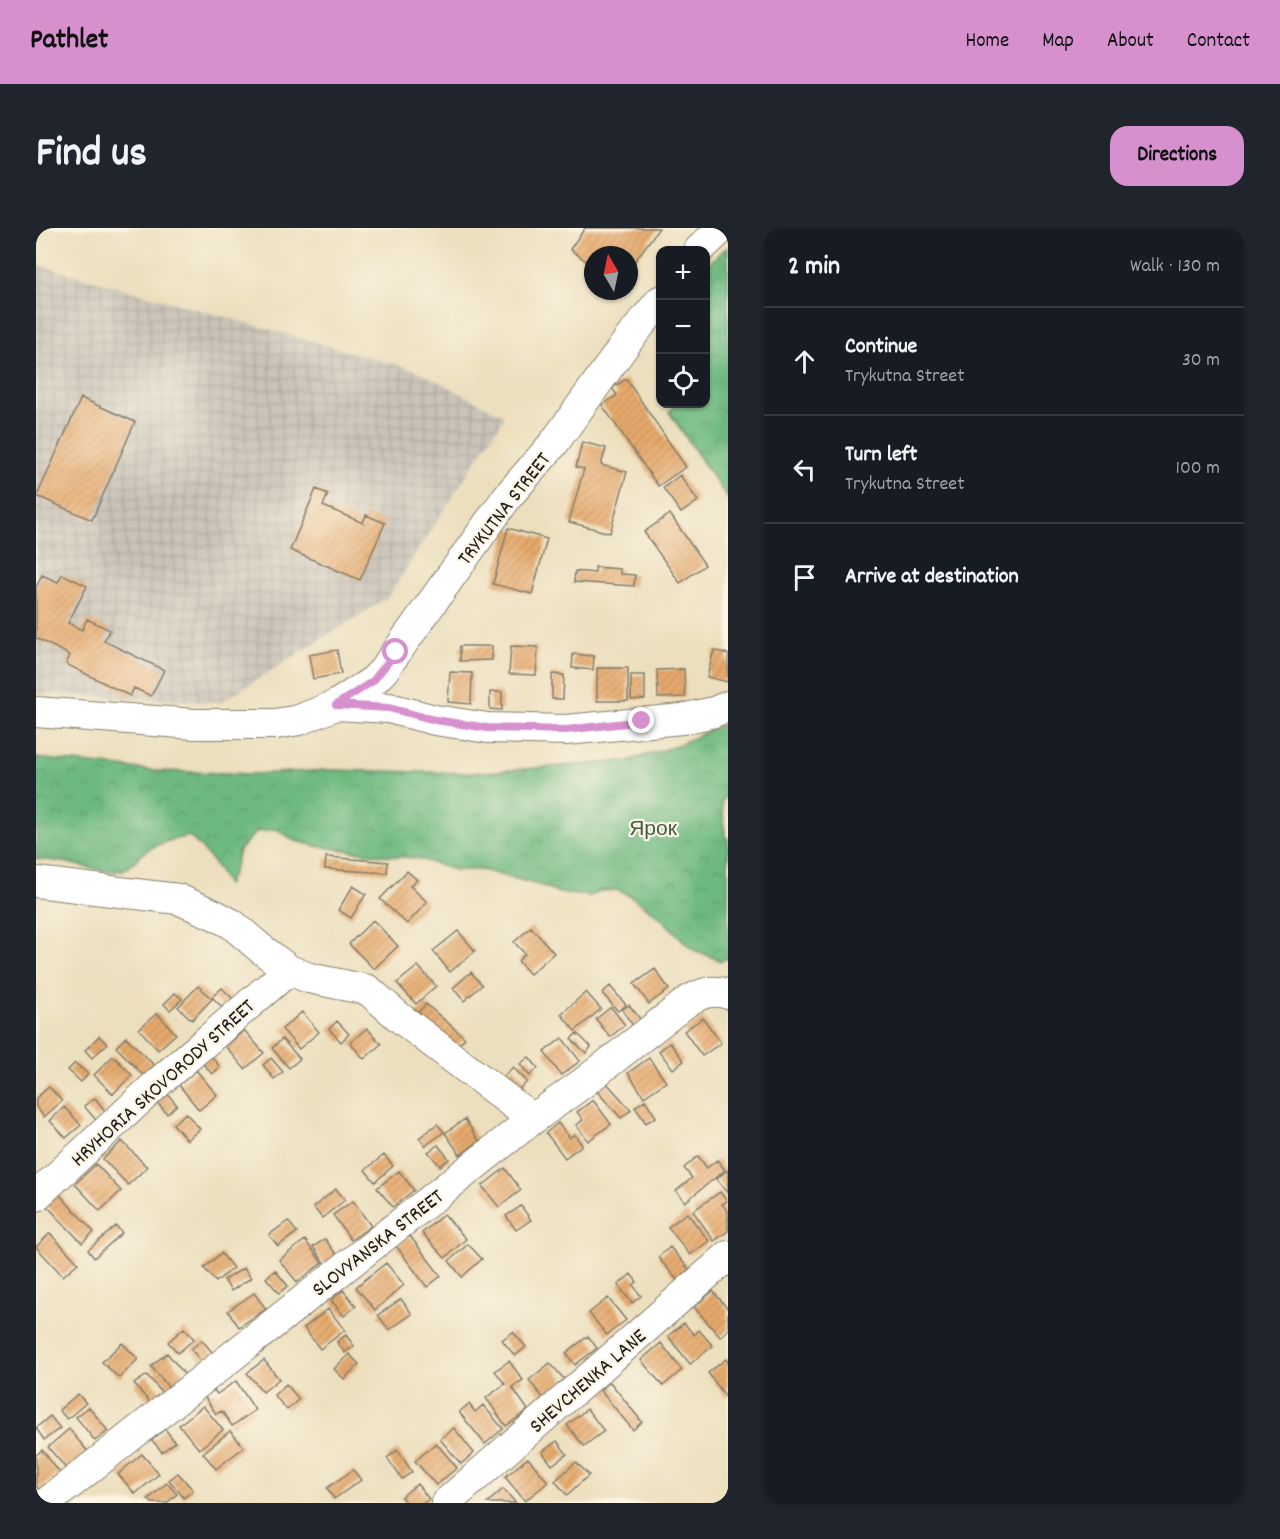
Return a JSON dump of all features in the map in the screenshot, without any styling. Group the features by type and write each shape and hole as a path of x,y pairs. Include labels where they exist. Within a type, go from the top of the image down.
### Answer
{"street":[{"path":"703,246 722,228"},
{"name":"TRYKUTNA STREET","path":"36,712 194,724 276,724 309,716 336,705 373,681 383,671 508,496 554,442 656,306"},
{"name":"TRYKUTNA STREET","path":"336,705 389,708 435,720 479,727 566,730 682,719 714,712 728,706"},
{"path":"36,882 178,899 232,924 289,970 309,978 368,990 399,1017 534,1119"},
{"name":"HRYHORIA SKOVORODY STREET","path":"36,1196 160,1081 289,970"},
{"name":"SLOVYANSKA STREET","path":"46,1503 534,1119 688,1001 703,992 721,992"},
{"name":"SHEVCHENKA LANE","path":"446,1503 728,1256"}],"shaded area":[{"path":"36,264 418,371 505,416 387,598 221,702 36,694"}],"green space":[{"path":"728,247 728,499 669,412 673,408 710,408 710,264"},
{"name":"Ярок","path":"728,722 728,793 722,801 725,836 728,839 728,958 721,961 692,949 660,917 632,897 617,890 599,891 591,896 559,893 543,886 482,870 455,870 417,858 315,846 293,840 277,829 256,832 239,850 227,885 211,859 189,836 170,840 151,848 129,867 119,871 36,859 36,758 159,771 252,774 329,770 470,773 627,761 673,747"}],"building":[{"path":"585,228 659,228 638,257 638,246 584,246 584,259 570,249"},
{"path":"626,379 686,467 658,486 602,405 617,395 612,388"},
{"path":"81,398 135,422 92,520 37,496"},
{"path":"582,442 606,448 601,465 627,472 610,533 569,522 584,469 576,467"},
{"path":"680,475 698,501 681,513 663,488"},
{"path":"316,489 328,494 323,506 363,523 366,515 385,523 360,580 290,550"},
{"path":"670,514 705,565 680,583 644,532"},
{"path":"508,528 547,539 532,594 493,584"},
{"path":"595,567 620,569 620,574 635,575 634,586 574,582 575,571 595,573"},
{"path":"62,574 87,586 68,623 82,630 87,619 110,630 104,641 164,670 151,696 134,688 130,696 66,664 70,655 36,638 36,587 42,575 58,582"},
{"path":"460,646 492,646 492,660 460,661"},
{"path":"511,646 538,647 536,675 509,674"},
{"path":"337,650 341,674 313,679 309,655"},
{"path":"714,650 728,654 728,682 707,677"},
{"path":"573,654 594,656 593,670 572,668"},
{"path":"597,668 628,668 628,701 597,701"},
{"path":"684,669 685,697 658,698 657,670"},
{"path":"450,672 472,673 471,704 448,702"},
{"path":"552,674 564,675 563,699 552,699"},
{"path":"631,675 645,675 645,699 631,700"},
{"path":"490,692 502,692 502,710 490,709"},
{"path":"326,857 388,862 387,873 325,869"},
{"path":"407,871 417,880 410,886 427,902 407,924 380,899"},
{"path":"353,886 366,894 351,918 338,910"},
{"path":"373,920 398,946 374,969 349,944"},
{"path":"531,927 554,953 530,974 518,961 525,954 514,942"},
{"path":"458,931 475,951 450,972 433,951"},
{"path":"418,966 436,986 416,1004 397,983"},
{"path":"655,969 669,989 649,1004 634,984"},
{"path":"471,972 482,985 464,1001 453,988"},
{"path":"198,986 212,999 192,1020 178,1007"},
{"path":"610,986 626,1005 618,1011 602,993"},
{"path":"222,988 235,1001 225,1010 212,997"},
{"path":"586,992 601,1009 575,1031 561,1014"},
{"path":"175,993 182,999 170,1010 164,1004"},
{"path":"426,1004 465,1038 454,1049 413,1018"},
{"path":"629,1005 642,1021 634,1027 622,1010"},
{"path":"611,1007 625,1025 610,1037 596,1019"},
{"path":"302,1012 319,1032 299,1049 282,1029"},
{"path":"157,1013 176,1034 158,1050 139,1029"},
{"path":"703,1018 721,1043 702,1056 684,1031"},
{"path":"337,1021 349,1034 341,1042 329,1029"},
{"path":"367,1028 381,1044 364,1059 350,1043"},
{"path":"244,1030 264,1053 245,1069 226,1047"},
{"path":"577,1033 591,1047 586,1053 571,1039"},
{"path":"99,1036 107,1044 92,1058 85,1050"},
{"path":"126,1037 156,1067 146,1078 116,1047"},
{"path":"562,1038 580,1061 561,1075 544,1052"},
{"path":"282,1039 300,1059 289,1068 272,1048"},
{"path":"670,1043 684,1061 673,1069 659,1051"},
{"path":"208,1052 220,1067 212,1074 199,1059"},
{"path":"113,1056 132,1075 113,1094 94,1075"},
{"path":"529,1057 538,1068 530,1076 520,1064"},
{"path":"271,1058 283,1072 274,1079 263,1065"},
{"path":"649,1058 666,1082 644,1097 628,1073"},
{"path":"75,1063 88,1074 81,1082 68,1070"},
{"path":"513,1067 527,1082 513,1094 500,1080"},
{"path":"196,1070 217,1095 199,1110 179,1085"},
{"path":"605,1081 631,1110 621,1118 595,1089"},
{"path":"49,1087 62,1101 44,1117 36,1107 36,1098"},
{"path":"164,1090 177,1105 167,1114 154,1099"},
{"path":"95,1098 106,1112 96,1120 84,1106"},
{"path":"593,1100 611,1124 588,1141 576,1125 583,1120 577,1112"},
{"path":"645,1100 656,1117 646,1123 635,1107"},
{"path":"64,1107 81,1125 66,1138 50,1121"},
{"path":"186,1113 200,1129 187,1140 173,1124"},
{"path":"465,1119 479,1141 460,1155 445,1133"},
{"path":"558,1123 570,1138 574,1134 582,1145 565,1158 546,1133"},
{"path":"437,1124 444,1132 425,1146 419,1138"},
{"path":"122,1141 147,1167 128,1185 103,1159"},
{"path":"438,1145 449,1159 440,1166 428,1152"},
{"path":"384,1155 393,1166 375,1182 365,1170"},
{"path":"698,1156 707,1168 717,1160 725,1170 685,1202 676,1191 692,1178 684,1168"},
{"path":"96,1164 121,1191 100,1211 75,1184"},
{"path":"505,1168 521,1190 499,1207 482,1186"},
{"path":"728,1170 728,1194 716,1179"},
{"path":"399,1171 414,1190 393,1207 377,1188"},
{"path":"336,1189 345,1200 322,1218 313,1207"},
{"path":"57,1192 94,1232 82,1243 45,1204"},
{"path":"720,1192 727,1201 722,1204 728,1212 728,1231 714,1241 693,1211"},
{"path":"353,1201 371,1226 351,1240 333,1215"},
{"path":"521,1206 531,1220 516,1230 506,1216"},
{"path":"687,1213 709,1241 690,1255 668,1227"},
{"path":"444,1214 466,1239 445,1258 422,1233"},
{"path":"288,1221 297,1232 278,1246 269,1235"},
{"path":"116,1226 122,1233 94,1258 88,1250"},
{"path":"50,1233 78,1263 63,1276 36,1247"},
{"path":"410,1236 441,1276 427,1287 396,1246"},
{"path":"325,1239 339,1258 327,1267 313,1247"},
{"path":"305,1240 322,1263 297,1282 279,1260"},
{"path":"468,1244 482,1259 462,1277 449,1261"},
{"path":"670,1247 689,1269 677,1280 658,1257"},
{"path":"221,1253 233,1268 216,1282 204,1268"},
{"path":"386,1263 404,1285 375,1310 356,1287"},
{"path":"244,1268 251,1278 231,1291 224,1280"},
{"path":"275,1270 288,1286 279,1293 266,1278"},
{"path":"631,1274 637,1282 633,1285 641,1296 632,1303 618,1285"},
{"path":"343,1290 356,1306 344,1316 331,1300"},
{"path":"713,1291 728,1309 728,1330 720,1337 694,1307"},
{"path":"254,1293 266,1309 239,1327 228,1311"},
{"path":"608,1298 626,1320 607,1335 589,1313"},
{"path":"401,1299 412,1314 389,1330 378,1315"},
{"path":"328,1309 345,1330 320,1349 304,1328"},
{"path":"684,1323 694,1335 699,1330 713,1346 690,1364 668,1336"},
{"path":"184,1328 194,1339 178,1353 168,1342"},
{"path":"513,1332 526,1347 515,1356 502,1340"},
{"path":"346,1335 354,1346 345,1353 337,1342"},
{"path":"588,1336 597,1348 575,1365 566,1353"},
{"path":"202,1340 215,1356 204,1365 191,1349"},
{"path":"122,1343 138,1359 119,1378 102,1362"},
{"path":"661,1343 682,1370 663,1386 641,1360"},
{"path":"167,1353 186,1376 170,1389 151,1366"},
{"path":"349,1354 359,1364 344,1379 334,1369"},
{"path":"726,1359 728,1362 728,1400 708,1373"},
{"path":"264,1360 279,1379 263,1392 247,1373"},
{"path":"509,1361 523,1380 512,1387 528,1410 506,1426 486,1398 505,1384 495,1371"},
{"path":"550,1363 565,1380 543,1398 529,1380"},
{"path":"147,1375 163,1394 151,1404 134,1384"},
{"path":"236,1381 255,1410 232,1426 222,1411 216,1414 204,1396 214,1390 217,1394"},
{"path":"610,1382 642,1422 633,1430 600,1390"},
{"path":"286,1384 299,1399 287,1410 274,1395"},
{"path":"78,1394 86,1403 67,1419 59,1410"},
{"path":"469,1404 475,1412 483,1405 503,1429 485,1444 459,1412"},
{"path":"203,1406 223,1430 199,1449 179,1425"},
{"path":"89,1407 108,1431 95,1441 76,1417"},
{"path":"587,1409 604,1431 584,1446 567,1425"},
{"path":"50,1416 60,1428 44,1440 36,1428"},
{"path":"454,1428 474,1453 461,1464 440,1439"},
{"path":"69,1429 89,1453 68,1471 48,1447"},
{"path":"165,1429 175,1442 162,1452 152,1440"},
{"path":"230,1431 244,1447 216,1469 203,1453"},
{"path":"557,1441 567,1454 552,1465 542,1452"},
{"path":"436,1443 457,1468 436,1485 415,1461"},
{"path":"42,1450 60,1473 39,1489 36,1486 36,1455"},
{"path":"398,1450 412,1472 402,1479 387,1458"},
{"path":"142,1454 159,1474 135,1494 118,1474"},
{"path":"528,1458 548,1482 525,1501 505,1477"},
{"path":"576,1462 589,1475 567,1495 555,1481"},
{"path":"353,1470 361,1480 334,1499 327,1488"},
{"path":"178,1473 193,1490 184,1498 169,1480"},
{"path":"167,1483 177,1494 167,1503 152,1503 148,1499"},
{"path":"417,1484 429,1499 424,1503 406,1503 401,1497"},
{"path":"503,1489 516,1503 487,1503"}],"route":[{"path":"396,652 373,681 336,705 389,708 435,720 488,728 566,730 642,721"}]}
